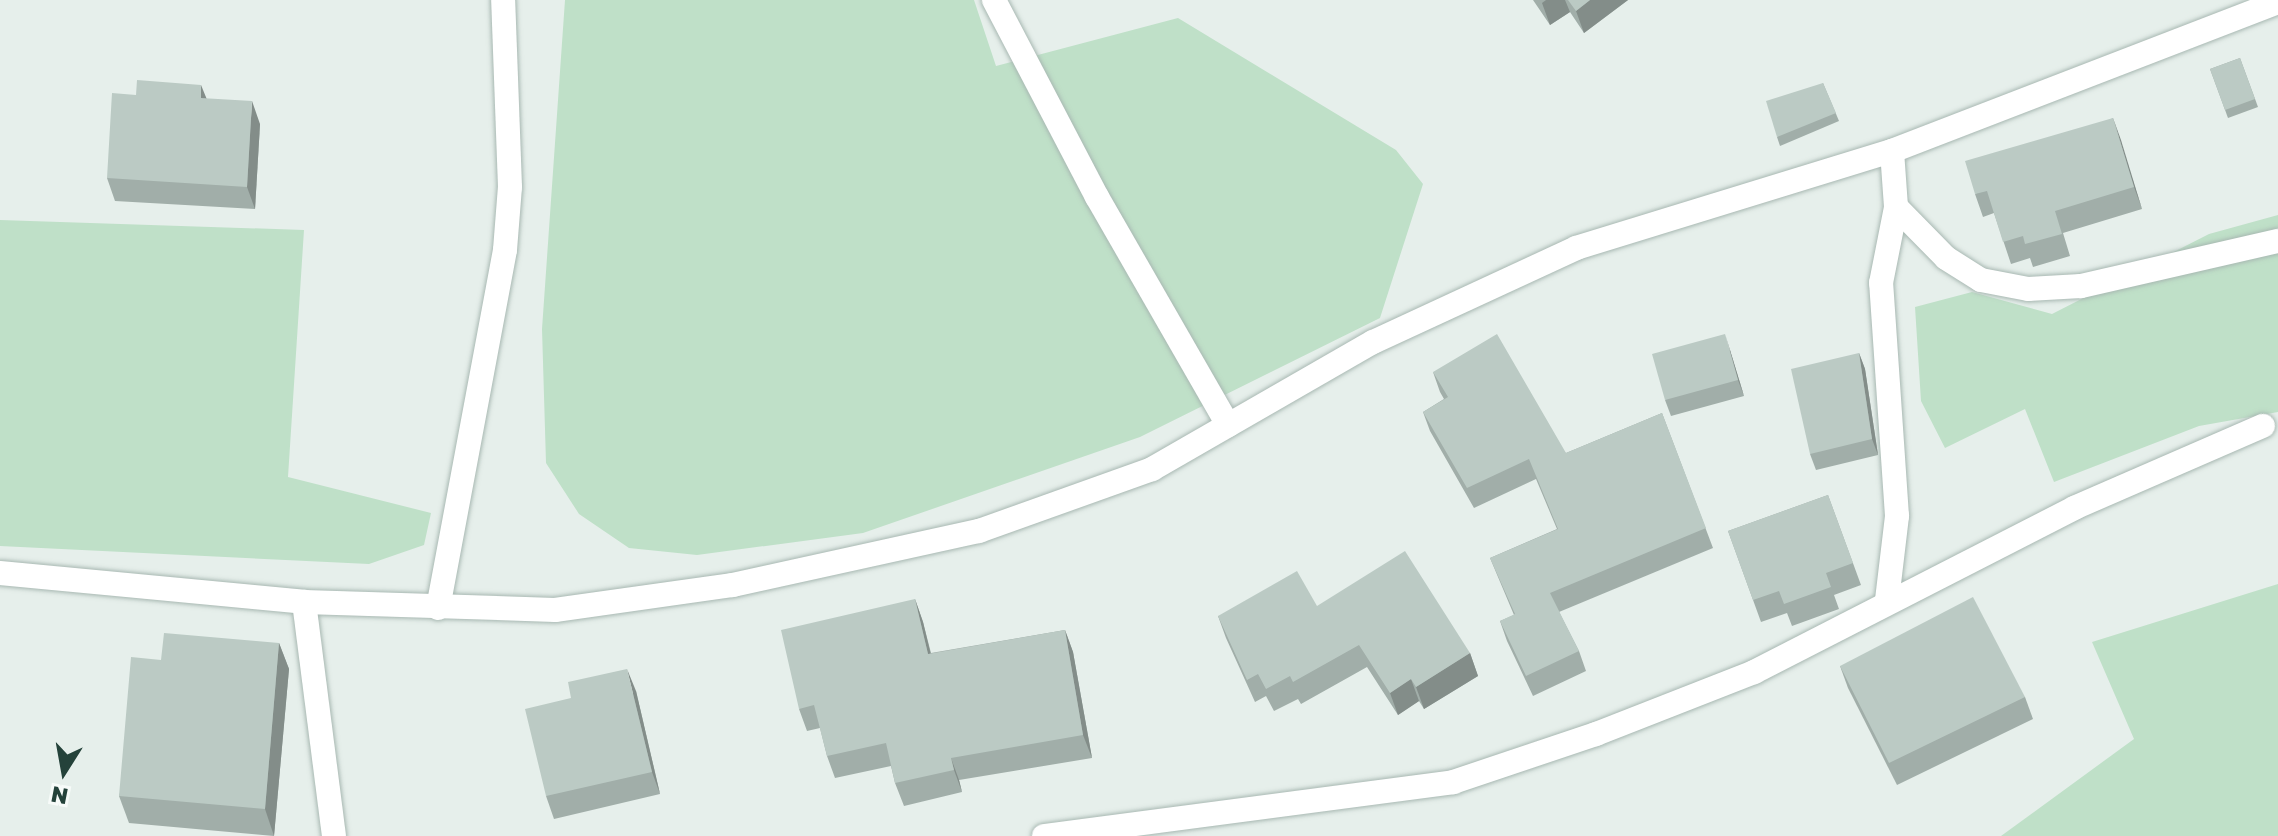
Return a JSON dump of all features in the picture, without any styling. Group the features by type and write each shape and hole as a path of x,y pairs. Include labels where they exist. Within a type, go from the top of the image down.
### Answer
{"street":[{"path":"438,608 505,250 510,187 503,0"},
{"path":"994,0 1089,184 1228,425"},
{"path":"0,573 304,602 555,610 656,599 979,531 1152,469 1373,342 1576,248 1892,151 2276,2"},
{"path":"1887,600 1897,502 1881,283 1896,207 1892,151"},
{"path":"1896,207 1946,258 1981,280 2028,289 2081,286 2278,241"},
{"path":"1044,836 1100,834 1453,782 1596,734 1754,672 1887,600 2074,508 2263,426"},
{"path":"304,602 334,836"}],"green space":[{"path":"565,0 974,0 996,66 1178,18 1396,150 1423,184 1380,318 1140,437 863,533 697,555 629,548 579,514 546,463 542,329"},
{"path":"2278,215 2278,412 2199,426 2054,482 2025,409 1945,448 1921,401 1915,307 1972,292 2052,314 2209,234"},
{"path":"0,220 304,230 288,477 431,513 424,545 369,564 0,546"},
{"path":"2278,584 2278,836 2001,836 2134,739 2092,642"}],"building":[{"path":"1568,0 1590,0 1576,11"},
{"path":"2240,58 2255,99 2225,110 2210,69"},
{"path":"137,80 201,85 201,98 252,101 247,187 107,178 112,93 136,95"},
{"path":"1823,83 1836,113 1777,137 1766,101"},
{"path":"2113,118 2134,187 2055,211 2062,234 2025,244 2023,236 2003,242 1987,191 1975,194 1965,161"},
{"path":"1497,334 1566,453 1662,413 1706,528 1550,593 1579,651 1526,676 1500,621 1515,614 1490,558 1558,529 1529,459 1467,488 1423,412 1448,397 1433,372"},
{"path":"1725,334 1738,380 1665,400 1652,354"},
{"path":"1859,353 1872,439 1810,454 1791,369"},
{"path":"1828,495 1853,563 1826,573 1831,587 1784,604 1779,591 1753,600 1728,531"},
{"path":"1405,551 1470,653 1416,687 1411,679 1390,693 1359,645 1293,682 1290,676 1266,689 1258,674 1247,680 1218,616 1297,571 1317,606"},
{"path":"1973,597 2025,697 1889,763 1840,666"},
{"path":"915,599 928,654 1065,630 1083,735 951,758 954,770 895,783 886,743 827,756 814,705 799,709 781,630"},
{"path":"164,633 279,643 265,809 119,796 131,657 161,660"},
{"path":"627,669 652,772 546,796 525,709 571,698 568,682"}]}
